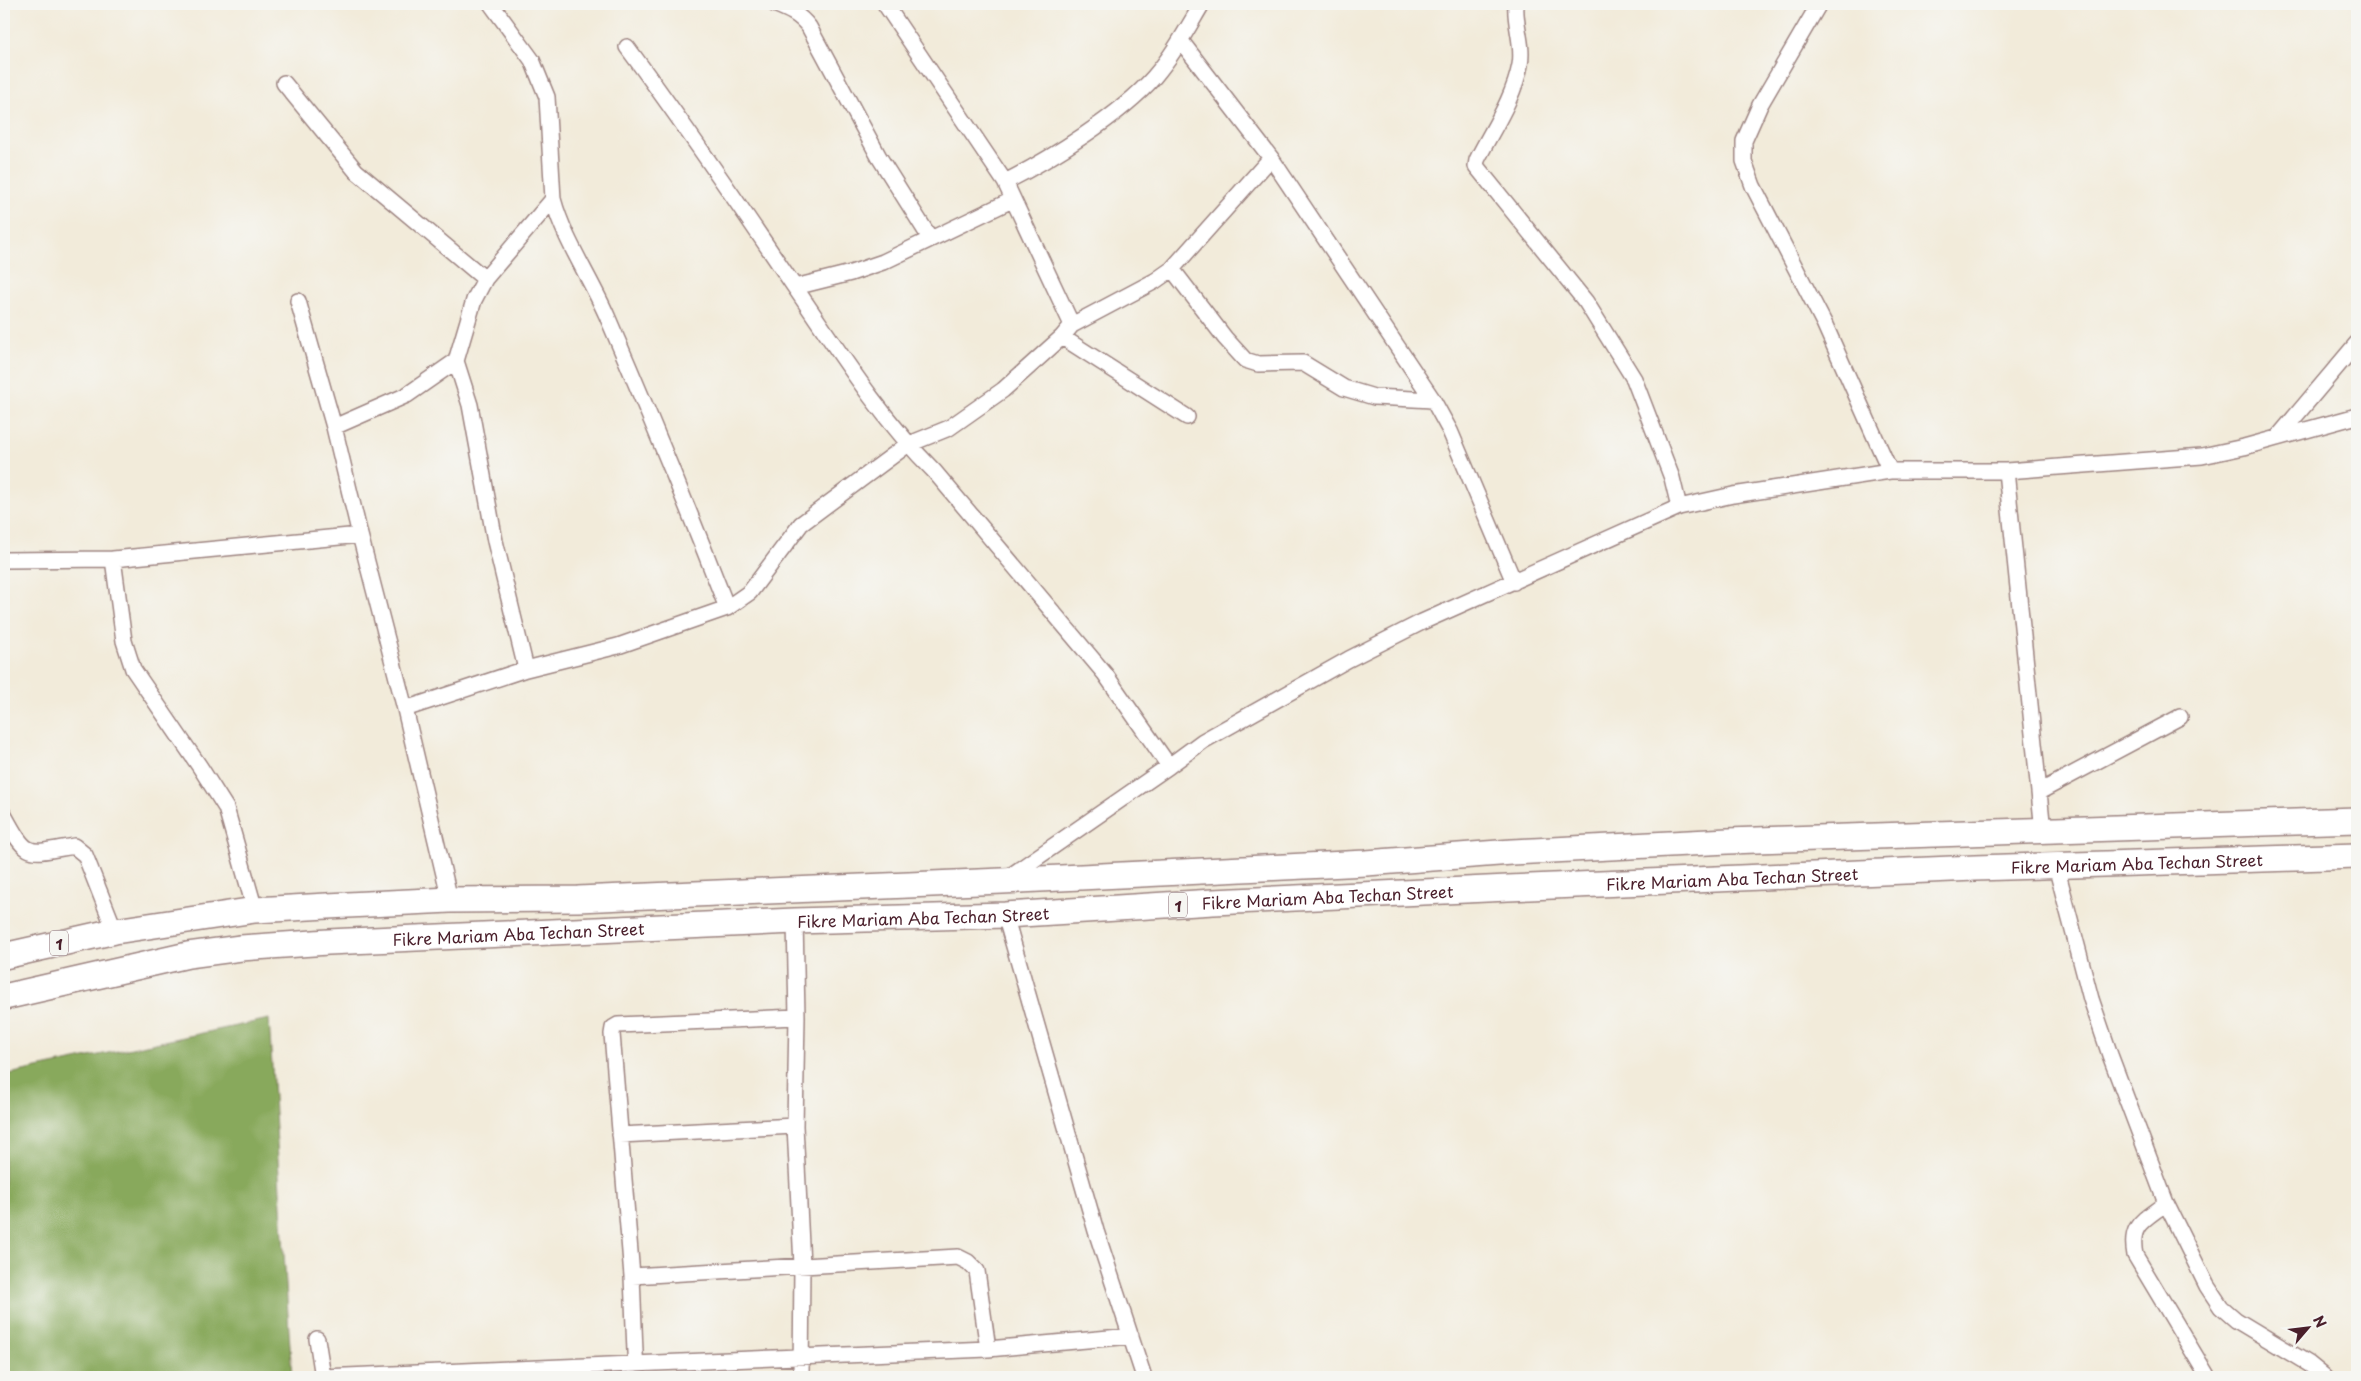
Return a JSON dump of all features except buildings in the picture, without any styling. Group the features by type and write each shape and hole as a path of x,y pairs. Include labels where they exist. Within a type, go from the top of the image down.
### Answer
{"main road":[{"name":"Fikre Mariam Aba Techan Street","path":"4,956 115,931 255,910 450,900 578,899 1002,881 1366,863 1512,852 1709,842 2357,820"},
{"name":"Fikre Mariam Aba Techan Street","path":"4,997 142,964 241,948 347,941 795,921 1006,915 1213,902 1508,888 2357,856"}],"street":[{"path":"491,4 532,60 547,96 553,199 559,222 600,299 674,472 727,608"},
{"path":"774,4 792,11 810,27 879,157 930,238"},
{"path":"885,4 1004,182 1072,325"},
{"path":"1004,182 1031,170 1103,121 1136,94 1154,77 1181,41 1202,4"},
{"path":"1516,4 1521,46 1520,65 1512,91 1477,160 1476,166 1586,302 1634,379 1672,478 1679,507"},
{"path":"1819,4 1760,104 1744,141 1744,161 1753,186 1824,324 1890,471"},
{"path":"1181,41 1271,158 1433,400 1450,431 1514,582"},
{"path":"627,47 691,134 859,382 907,444 934,471 1105,674 1169,766"},
{"path":"284,83 356,171 485,279"},
{"path":"405,708 526,669 618,646 727,608 750,592 801,524 907,444 949,428 1003,390 1062,337 1072,325 1155,282 1172,269 1271,158"},
{"path":"526,669 495,541 470,404 456,361 474,300 485,279 553,199"},
{"path":"795,287 851,274 882,262 1012,200"},
{"path":"1172,269 1225,338 1245,360 1258,364 1302,363 1344,388 1374,397 1433,400"},
{"path":"298,301 334,427 405,708 450,900"},
{"path":"1062,337 1187,417"},
{"path":"2277,438 2357,343"},
{"path":"334,427 407,395 456,361"},
{"path":"1002,881 1203,741 1349,659 1422,622 1679,507 1733,495 1890,471 2006,471 2202,456 2357,416"},
{"path":"2006,471 2043,831"},
{"path":"4,560 113,559 360,535"},
{"path":"113,559 124,640 132,669 226,808 255,910"},
{"path":"2039,792 2180,717"},
{"path":"4,815 19,841 25,848 34,853 74,846 85,855 115,931"},
{"path":"2056,866 2091,999 2166,1203 2207,1286 2221,1307 2236,1320 2309,1364 2325,1377"},
{"path":"1006,915 1096,1231 1144,1377"},
{"path":"795,921 797,1017 795,1126 802,1265 801,1377"},
{"path":"636,1370 632,1276 613,1028 618,1026 797,1017"},
{"path":"620,1135 795,1126"},
{"path":"2166,1203 2139,1224 2132,1239 2135,1255 2208,1377"},
{"path":"632,1276 958,1257 968,1262 977,1271 988,1349"},
{"path":"317,1339 323,1377 636,1370 800,1356 988,1349 1131,1336"}],"green space":[{"path":"269,1019 292,1377 4,1377 4,1075"}]}
